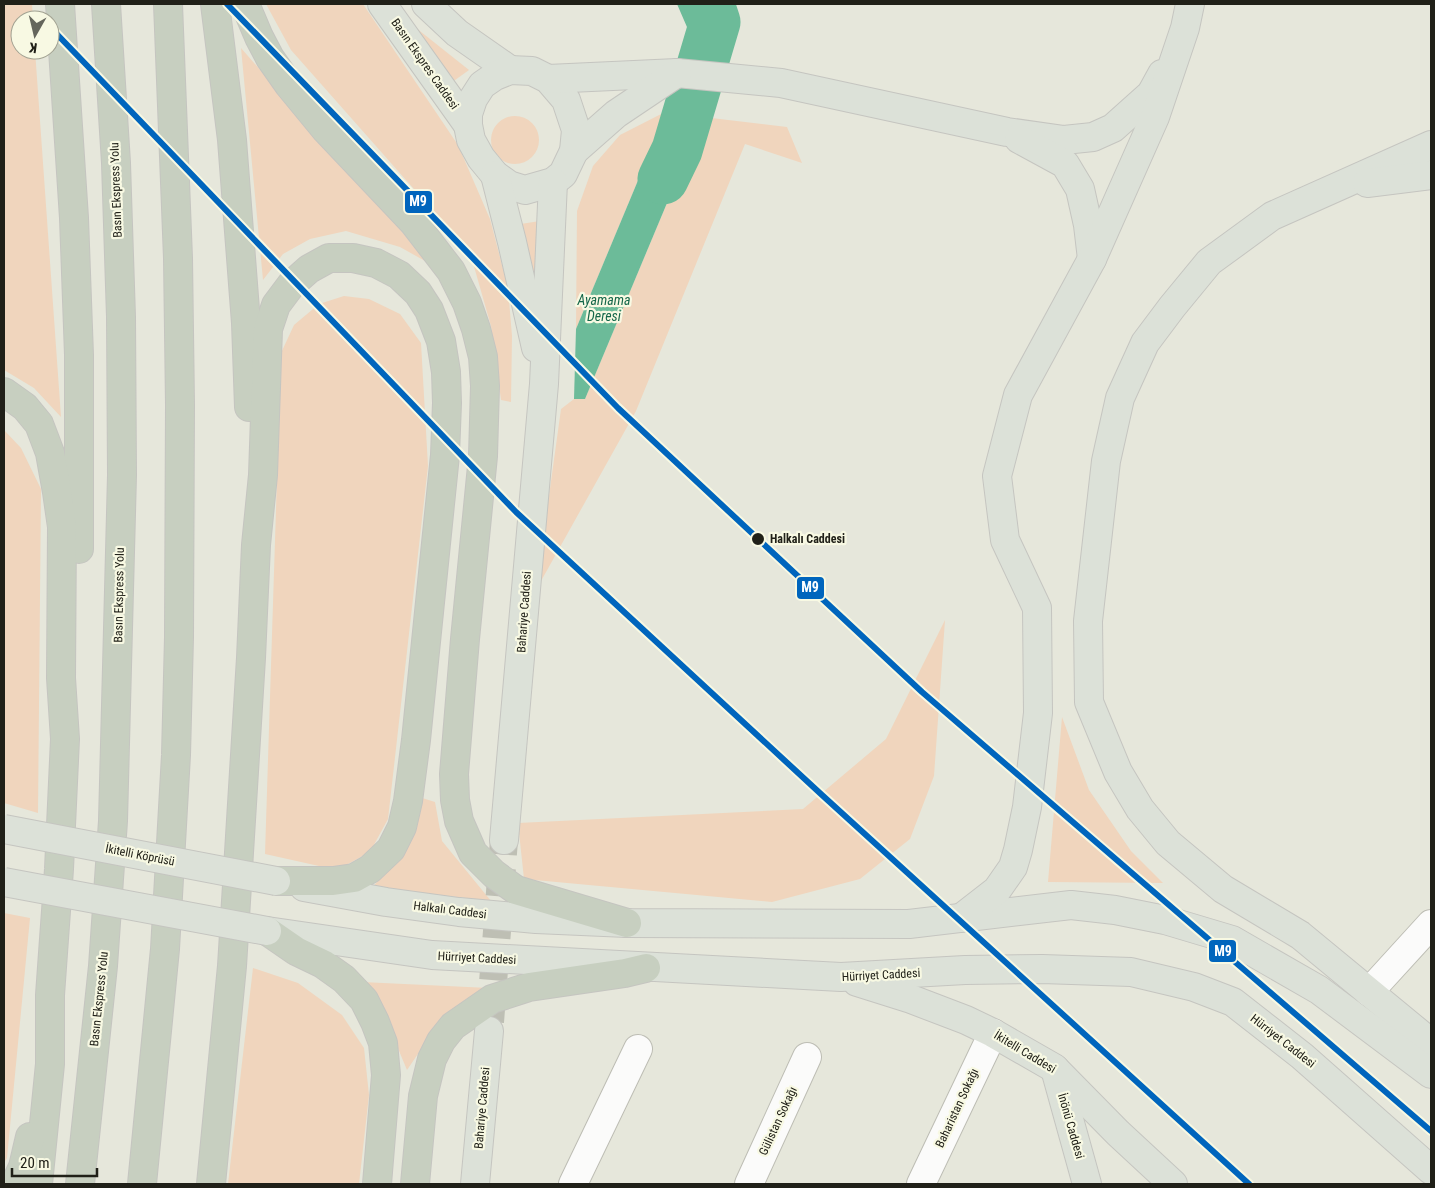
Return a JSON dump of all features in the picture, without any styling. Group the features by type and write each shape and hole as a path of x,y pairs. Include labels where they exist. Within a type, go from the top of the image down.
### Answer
{"highway":[{"path":"60,4 74,218 79,355 79,558 75,680 65,739"},
{"name":"Basın Ekspress Yolu","path":"80,1184 103,966 113,821 122,485 121,317 116,172 106,4"},
{"path":"142,1184 166,949 177,736 180,396 178,258 168,4"},
{"path":"215,4 232,140 246,323 249,475 256,545"},
{"path":"245,4 270,58 289,85 326,130 414,223 451,271 467,303 476,330 483,357 485,386 483,447 454,774 455,800 459,821 473,853 494,874 516,890 626,923"},
{"path":"211,1184 232,966 256,545 263,475 268,329 276,305 309,268 329,258 353,258 376,263 399,275 418,293 429,310 441,341 446,372 445,455 416,740 408,801 402,827 391,849 370,869 354,878 333,882 276,881"},
{"path":"4,392 25,407 39,424 50,453 57,492 62,527 61,678 65,739 59,869 50,995 30,1136 23,1167 15,1184"},
{"path":"267,931 296,950 323,964 344,979 364,1000 375,1022 382,1043 386,1075 377,1184"},
{"path":"415,1184 423,1096 432,1059 441,1042 453,1026 492,999 528,987 608,976 646,968"},
{"path":"38,1184 50,1064 50,995"}],"main road":[{"name":"Basın Ekspres Caddesi","path":"382,4 468,125"},
{"path":"426,4 457,32 510,70"},
{"path":"548,79 677,72 781,83 1007,132 1064,140 1093,137 1113,128 1152,94 1188,16"},
{"path":"962,918 997,890 1013,867 1027,807 1038,713 1037,608 1005,540 997,476 1018,396 1092,258 1156,117 1188,16"},
{"path":"510,70 532,71 548,79 566,100 576,130 574,151 563,174 553,182 525,190 509,185 495,175 471,140 468,125 468,114 473,99 482,86 495,76 510,70"},
{"path":"574,151 616,114 677,72"},
{"path":"1007,132 1064,164 1080,189 1088,225 1092,258"},
{"path":"1431,145 1272,216 1209,262 1145,343 1120,398 1106,461 1088,621 1089,702 1118,772 1140,809 1168,843 1223,889 1300,935 1431,1043"},
{"path":"495,175 544,384"},
{"path":"1336,188 1431,175"},
{"name":"Bahariye Caddesi","path":"504,840 544,384 553,182"},
{"name":"İkitelli Köprüsü","path":"4,829 276,881"},
{"name":"Halkalı Caddesi","path":"276,881 386,902 460,912 536,919 626,923 909,924 1071,906 1115,910 1166,920 1232,940 1320,990 1431,1074"},
{"path":"4,882 267,931"},
{"name":"Hürriyet Caddesi","path":"267,931 432,955 646,968 841,977 965,970 1042,969 1131,972 1194,986 1233,1002 1302,1056 1431,1170"},
{"name":"İkitelli Caddesi","path":"841,977 911,999 966,1020 993,1033 1054,1068 1172,1184"},
{"name":"Bahariye Caddesi","path":"475,1184 489,1032"},
{"name":"İnönü Caddesi","path":"1054,1068 1087,1184"}],"street":[{"path":"1369,992 1431,924"},
{"name":"Baharistan Sokağı","path":"921,1184 993,1033"},
{"path":"573,1184 638,1049"},
{"name":"Gülistan Sokağı","path":"748,1184 807,1057"}],"shaded area":[{"path":"4,4 32,4 32,10 10,10 10,60 36,60 61,417 34,388 4,370"},
{"path":"266,4 363,4 458,145 490,219 508,288 512,336 511,402 501,400 491,326 473,263 421,197 291,50"},
{"path":"406,20 469,70 444,88"},
{"path":"241,48 396,224 425,261 400,247 346,231 310,239 283,254 263,280"},
{"path":"667,111 576,329 577,211 593,166 620,135"},
{"path":"510,116 520,116 532,123 539,135 539,145 532,157 520,164 510,164 502,160 495,153 491,145 491,135 495,127 502,120"},
{"path":"703,117 787,127 802,163 745,144 636,411 536,590 561,409 574,399 585,399"},
{"path":"540,221 533,285 514,225"},
{"path":"344,296 369,299 400,314 421,343 428,466 388,819 370,852 337,870 265,854 281,353 294,325 319,304"},
{"path":"4,430 21,448 41,489 38,813 4,803"},
{"path":"945,620 934,776 910,839 860,879 772,902 524,879 518,823 803,809 886,739"},
{"path":"1062,717 1089,790 1131,851 1163,883 1048,882"},
{"path":"419,797 435,802 442,841 491,901 373,887 402,849"},
{"path":"4,913 30,918 7,1158 4,1163"},
{"path":"253,968 298,983 342,1015 364,1048 369,1095 359,1184 228,1184"},
{"path":"362,982 489,988 430,1036 407,1070 387,1022"}],"water":[{"path":"677,4 725,4 732,22 722,62 681,57 690,34"},
{"name":"Ayamama Deresi","path":"667,111 703,117 585,399 574,399 576,329"}],"waterway":[{"name":"Ayamama Deresi","path":"663,179 677,150 715,22 709,4"}],"tunnel":[{"path":"490,1022 504,840"}],"transit line":[{"name":"M9","path":"227,4 618,408 922,692 1431,1131"},
{"name":"M9","path":"60,37 516,512 822,795 1249,1184"}],"place":[{"name":"Halkalı Caddesi","path":"758,539"}]}
